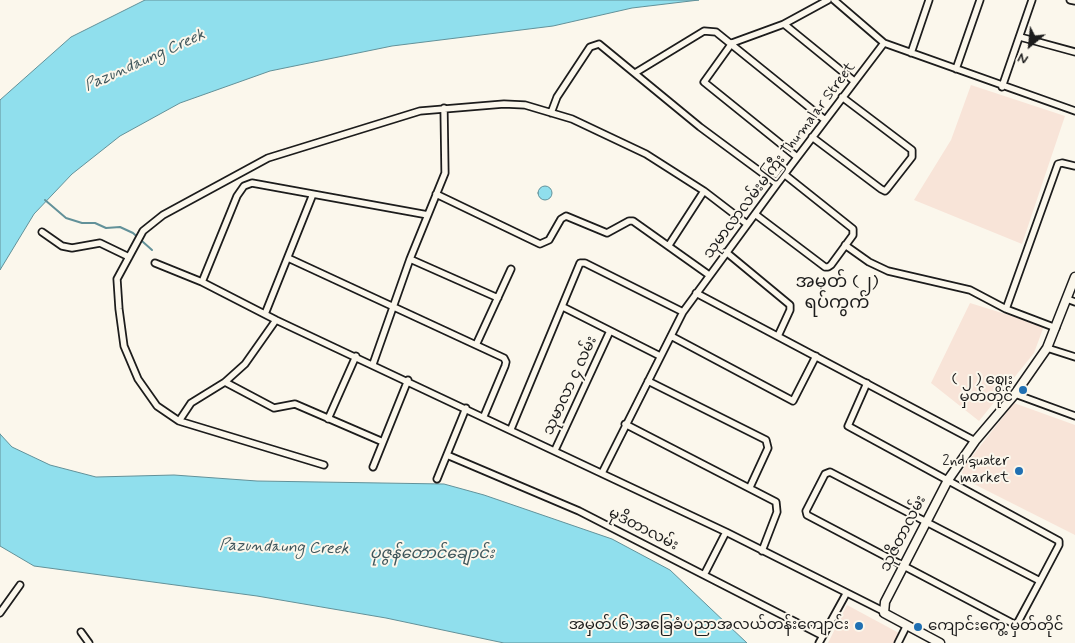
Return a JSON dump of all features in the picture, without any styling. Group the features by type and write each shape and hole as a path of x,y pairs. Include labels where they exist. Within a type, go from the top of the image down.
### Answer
{"main road":[{"name":"သုဇိတာလမ်း","path":"883,611 885,602 903,565 948,480 975,441 1015,394 1047,348 1071,301 1075,277"},
{"path":"883,611 940,643"}],"street":[{"path":"797,157 704,82 732,43 784,24 828,0"},
{"path":"834,0 884,43 1002,87 1075,111"},
{"path":"910,53 929,0"},
{"path":"956,70 980,0"},
{"path":"1002,87 1032,0"},
{"path":"1070,0 1075,1"},
{"path":"784,24 854,81"},
{"path":"635,73 704,31 716,32 825,120"},
{"path":"1020,37 1075,52"},
{"name":"သုမာလာလမ်းမကြီး Thumalar Street","path":"602,473 683,312 784,174 884,43"},
{"path":"551,113 557,97 595,44 600,44 700,128 777,184"},
{"path":"812,137 885,191 912,157 912,150 842,97"},
{"path":"324,466 179,421 156,406 138,379 124,346 118,309 117,279 141,235 164,215 268,158 420,111 504,104 525,105 572,119 646,154 704,191 748,224"},
{"path":"373,364 410,259 446,166 444,108"},
{"path":"1006,309 1058,164 1075,166"},
{"path":"755,214 828,268 845,245 854,232 853,229 784,174"},
{"path":"202,282 237,196 244,186 252,182 428,215"},
{"path":"669,245 704,191"},
{"path":"265,314 313,194"},
{"path":"436,194 540,244 549,240 561,219 566,216 607,233 629,221 633,221 709,275"},
{"path":"42,232 62,246 72,248 100,243 129,257"},
{"path":"845,245 869,262 888,271 963,288 1006,309 1056,328"},
{"path":"726,252 790,305 790,310 778,336"},
{"path":"288,258 504,358 506,362 484,416"},
{"path":"410,259 498,298"},
{"path":"155,263 202,282 276,320 484,416 726,532 883,611"},
{"path":"511,429 564,307 580,263 585,263 683,312"},
{"path":"476,345 510,269"},
{"path":"696,294 975,441"},
{"path":"564,307 660,356"},
{"path":"179,421 191,403 225,382 245,364 276,320"},
{"name":"သုမာလာ ၄ လမ်း","path":"555,450 610,331"},
{"path":"671,336 793,401 816,356"},
{"path":"1047,348 1075,357"},
{"path":"328,418 356,356"},
{"path":"372,467 408,380"},
{"path":"648,381 766,440 768,448 750,487"},
{"path":"225,382 274,408 295,404 383,442"},
{"path":"867,383 847,424 848,426 1059,541 1059,545 1040,582 1018,622 1014,624 805,513 825,474 830,472 1040,582"},
{"path":"1015,394 1075,416"},
{"path":"437,479 466,408"},
{"path":"626,424 750,487 778,505 778,512 762,551"},
{"name":"မုဒိတာလမ်း","path":"447,455 579,511 823,636"},
{"path":"704,575 726,532"},
{"path":"0,613 20,585"},
{"path":"819,643 846,594"},
{"path":"898,643 907,625"},
{"path":"81,632 89,643"}],"shaded area":[{"path":"971,85 1065,116 1022,244 914,200 951,140"},
{"path":"970,303 1044,326 1034,353 979,421 931,383"},
{"name":"2nd quater market","path":"1014,403 1075,425 1075,535 960,477 966,464"},
{"path":"847,605 899,633 894,643 828,643"}],"water":[{"name":"Pazundaung Creek","path":"145,0 699,0 632,8 553,26 392,46 270,71 180,103 120,136 72,174 34,214 0,270 0,100 71,37"},
{"path":"545,186 550,188 552,193 550,198 545,200 540,198 538,193 540,188"},
{"name":"ပုဇွန်တောင်ချောင်း","path":"0,434 12,447 50,465 96,477 174,475 257,481 444,484 484,495 612,539 670,570 747,643 504,643 386,618 257,596 34,566 0,546"}],"waterway":[{"path":"45,200 66,218 82,223 95,223 106,228 120,227 133,233 152,250"}],"place":[{"name":"( ၂ ) ဈေး မှတ်တိုင်","path":"1023,390"},
{"name":"2nd quater market","path":"1019,471"},
{"name":"အမှတ်(၆)အခြေခံပညာအလယ်တန်းကျောင်း","path":"859,626"},
{"name":"ကျောင်းကွေ့ မှတ်တိုင်","path":"918,627"}],"district":[{"name":"အမှတ် (၂) ရပ်ကွက်","path":"837,293"}]}
